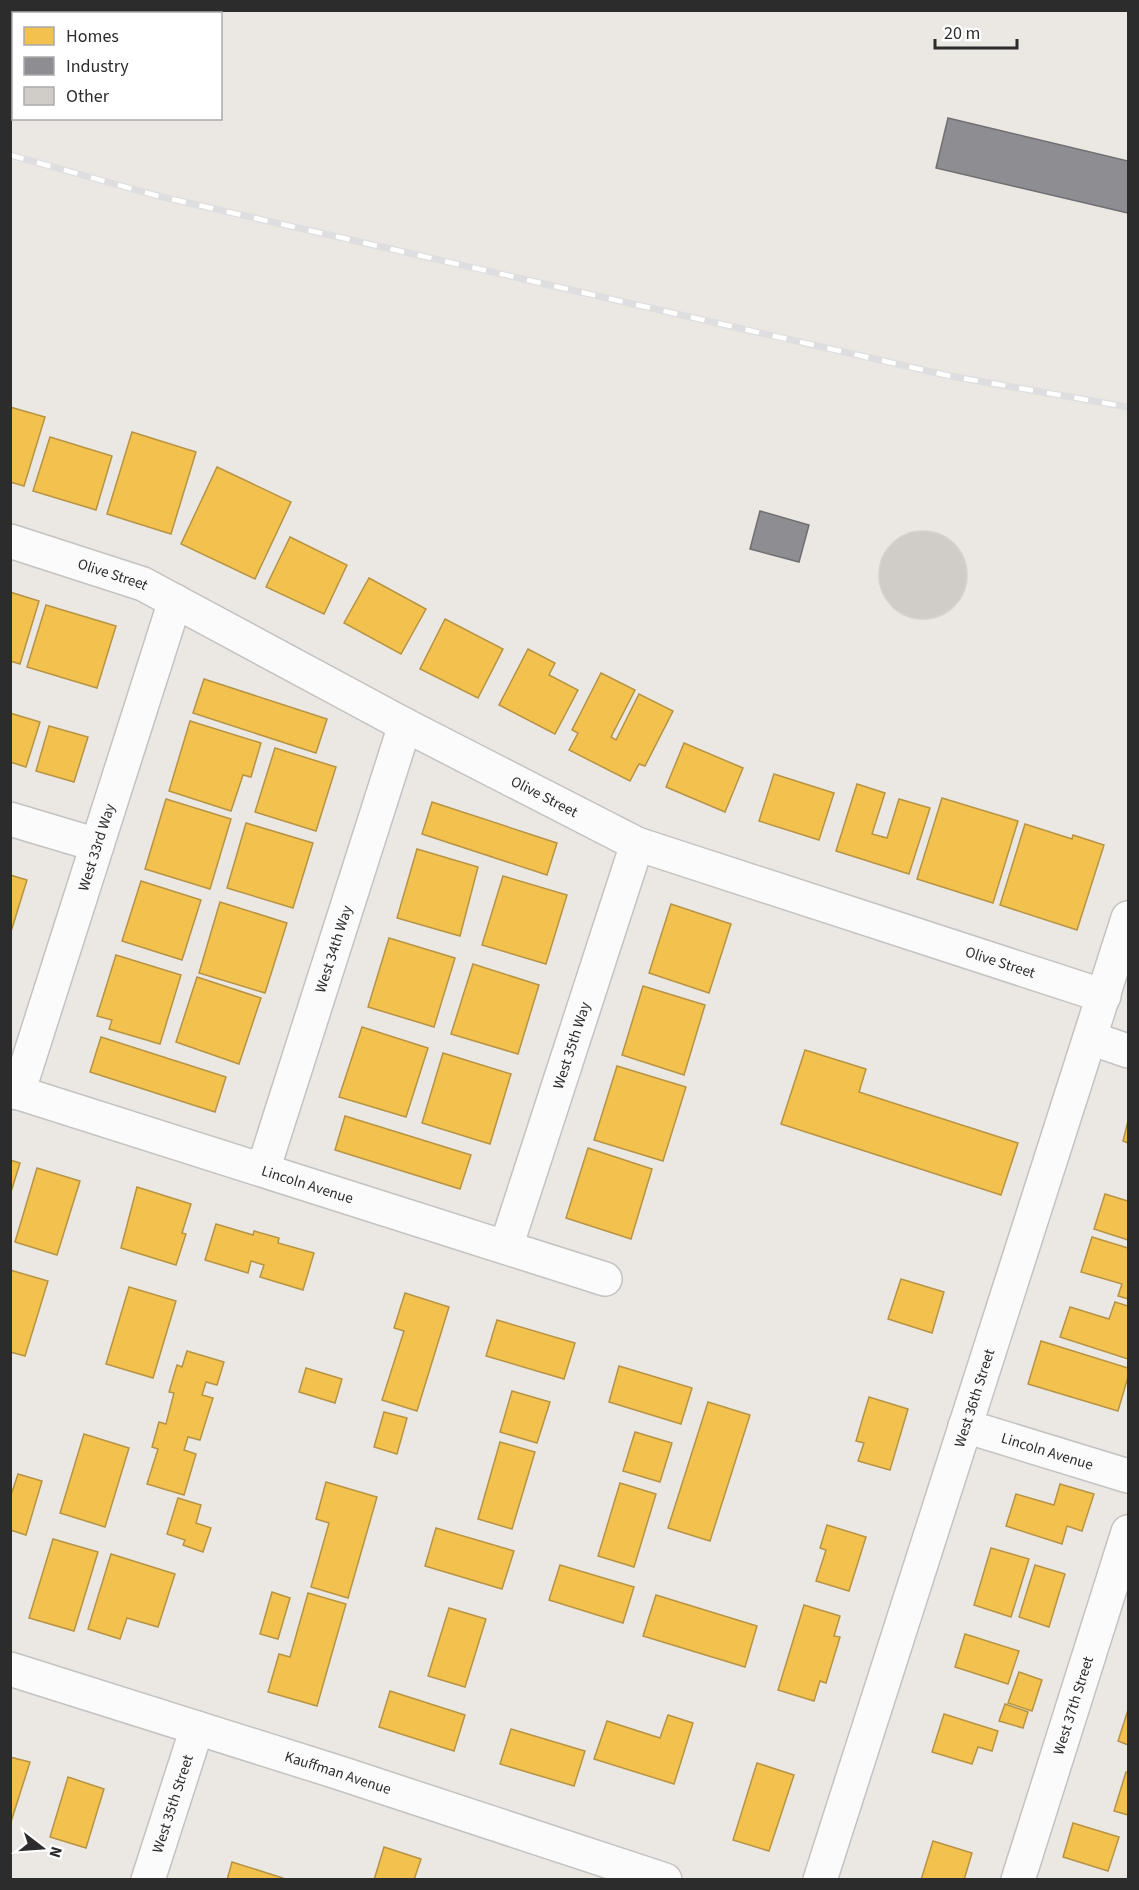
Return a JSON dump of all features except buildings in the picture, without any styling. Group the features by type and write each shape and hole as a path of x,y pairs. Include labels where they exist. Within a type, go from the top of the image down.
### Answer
{"street":[{"name":"Olive Street","path":"10,541 142,584 405,725 637,844 1104,996"},
{"name":"West 33rd Way","path":"14,1092 97,845 175,601"},
{"name":"West 34th Way","path":"262,1170 405,725"},
{"path":"10,819 97,845"},
{"name":"West 35th Way","path":"506,1247 637,844"},
{"name":"West 36th Street","path":"820,1880 1128,918"},
{"path":"1090,1038 1128,1051"},
{"name":"Lincoln Avenue","path":"14,1092 605,1279"},
{"name":"Lincoln Avenue","path":"965,1426 1128,1476"},
{"name":"West 37th Street","path":"1018,1880 1128,1532"},
{"name":"Kauffman Avenue","path":"10,1669 435,1803 661,1879"},
{"name":"West 35th Street","path":"148,1880 197,1728"}],"railway":[{"path":"10,155 158,196 950,376 1128,407"}]}
